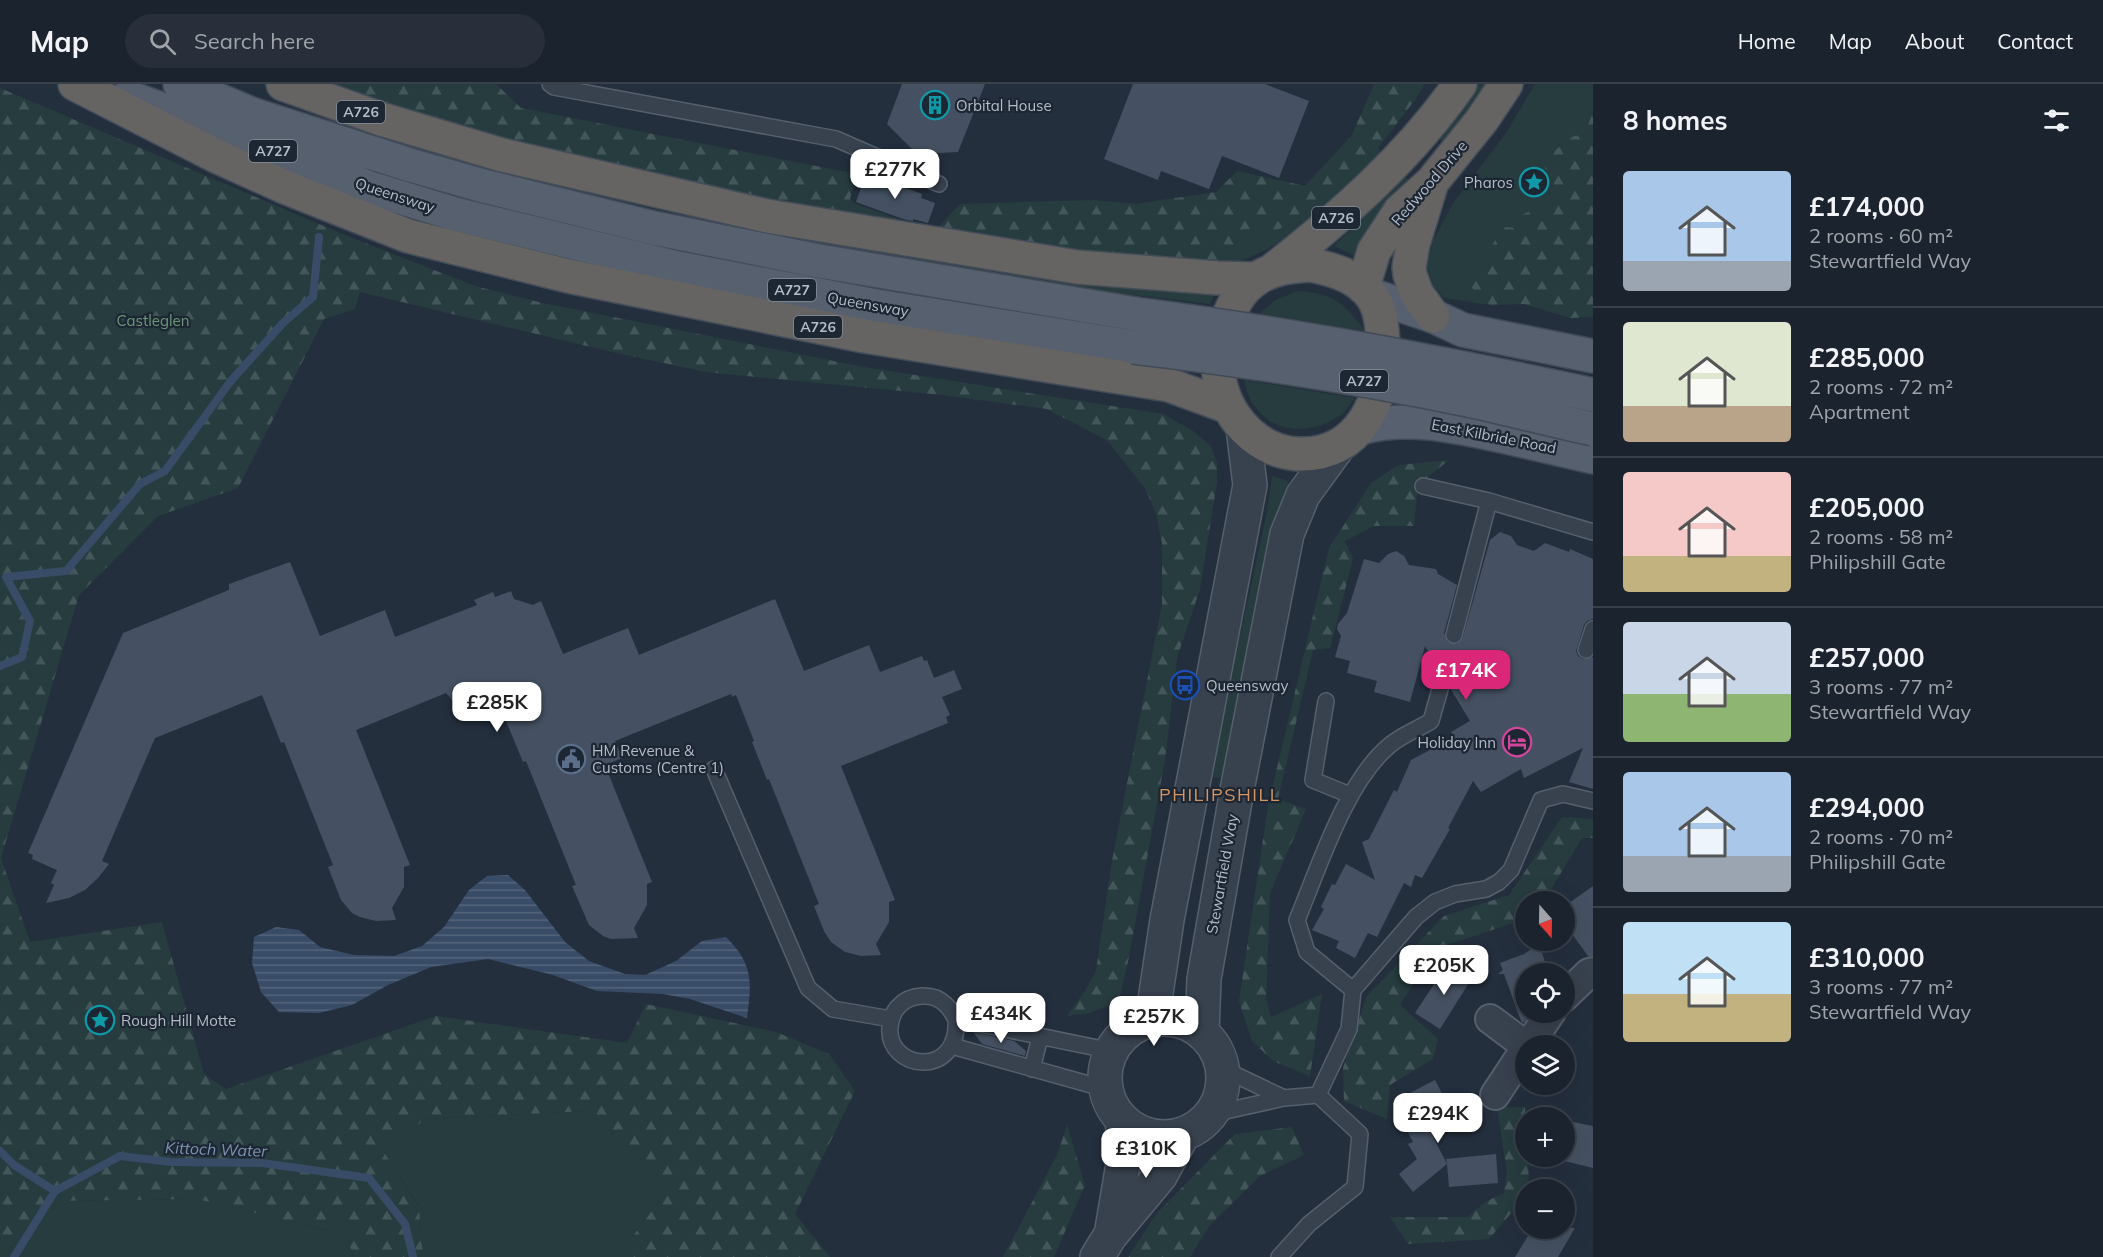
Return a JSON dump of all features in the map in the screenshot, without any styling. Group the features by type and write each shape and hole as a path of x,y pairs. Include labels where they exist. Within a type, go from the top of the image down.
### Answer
{"highway":[{"name":"Queensway","path":"75,84 216,156 287,188 408,236 568,276 864,336 1169,385 1236,418"},
{"name":"A726","path":"283,84 381,119 502,155 766,216 1077,267 1218,279 1264,275 1291,266 1311,266 1342,274 1367,291"},
{"name":"A726","path":"1349,437 1317,452 1299,454 1275,449 1256,440 1236,418 1223,394 1218,360 1230,311 1240,293 1351,206 1398,162 1460,84"},
{"name":"Redwood Drive","path":"1367,291 1374,251 1400,211 1432,182 1482,120 1506,84"},
{"path":"1432,182 1413,244 1409,267 1417,294 1433,316"},
{"path":"1349,437 1378,394 1383,368 1382,328 1378,310 1367,291"}],"main road":[{"name":"Queensway","path":"93,84 370,188 455,214 678,268 865,304 1122,345 1300,370 1468,400 1593,429"},
{"name":"A727","path":"180,84 254,115 410,165 480,185 654,228 819,261 1136,314 1237,327 1492,373 1593,395"},
{"path":"1367,291 1463,330 1593,356"},
{"name":"East Kilbride Road","path":"1349,437 1382,422 1413,421 1446,424 1593,457"}],"street":[{"path":"1152,1020 1167,920 1250,485 1236,418"},
{"name":"Stewartfield Way","path":"1202,1033 1204,979 1236,790 1287,534 1303,495 1349,437"},
{"path":"1575,986 1593,972"},
{"path":"1490,1019 1515,1038"},
{"path":"1152,1020 1187,1023 1202,1033 1215,1049 1223,1069 1223,1085 1212,1114 1199,1126 1183,1134 1167,1137 1150,1136 1135,1130 1122,1119 1112,1105 1106,1089 1106,1069 1112,1051 1122,1037 1152,1020"},
{"path":"1494,1095 1515,1063"},
{"path":"1103,1247 1125,1152 1122,1119"},
{"path":"1103,1247 1160,1176 1183,1134"}],"lane":[{"path":"549,84 554,87 634,103 836,139 939,184"},
{"path":"1423,486 1489,501 1593,532"},
{"path":"1454,635 1489,501"},
{"path":"1586,650 1593,629"},
{"path":"1353,990 1307,952 1297,920 1350,795 1391,744 1431,721 1448,661"},
{"path":"1326,700 1313,780 1350,795"},
{"path":"714,769 808,988 833,1008 891,1019"},
{"path":"1318,1095 1349,1029 1353,990 1416,917 1435,902 1455,894 1486,889 1499,882 1511,870 1541,800 1563,794 1593,801"},
{"path":"927,995 945,1003 956,1019 957,1033 952,1046 941,1057 927,1062 911,1060 901,1054 893,1044 890,1032 891,1019 899,1006 912,997 927,995"},
{"path":"956,1019 1112,1051"},
{"path":"1032,1069 1040,1036"},
{"path":"952,1046 1106,1089"},
{"path":"1223,1069 1284,1098"},
{"path":"1212,1114 1284,1098 1318,1095 1360,1134 1355,1187 1309,1224 1279,1257"}],"green space":[{"path":"328,84 496,84 521,108 857,174 850,199 854,203 828,213 449,130"},
{"path":"1374,84 1425,84 1378,148 1385,155 1310,219 1269,232 1244,229 1224,266 934,232 960,204 1093,200 1136,204 1216,192 1237,171 1305,186 1352,135"},
{"path":"1479,84 1486,84 1443,143 1438,137"},
{"path":"1535,84 1593,84 1593,112 1584,135 1544,158 1550,203 1528,229 1468,283 1490,305 1444,298 1434,287 1427,265 1433,241 1453,203 1506,133"},
{"name":"Castleglen","path":"0,88 347,236 475,286 543,303 864,367 1163,414 1193,431 1211,446 1217,463 1217,482 1200,589 1177,658 1165,760 1120,995 1108,1006 1089,1013 1067,1016 1096,971 1112,861 1162,604 1162,543 1156,514 1146,490 1108,441 1047,409 942,395 706,372 360,292 355,309 324,319 238,488 158,516 79,595 1,858 30,942 162,922 204,1074 226,1089 436,1016 627,1043 646,1004 776,1032 829,1054 855,1091 795,1214 830,1257 617,1257 670,1187 588,1111 425,1119 384,1152 419,1207 422,1247 426,1257 353,1257 341,1215 330,1231 197,1199 58,1201 22,1232 5,1257 0,1257"},
{"path":"1593,112 1593,317 1570,318 1524,304 1490,305 1467,283 1504,227 1528,229 1521,215 1550,203 1544,158 1574,136 1584,135"},
{"path":"1405,177 1411,182 1374,224 1355,256 1334,246"},
{"path":"854,203 934,232 828,213"},
{"path":"1310,219 1308,224 1268,249 1224,266 1244,229 1269,232"},
{"path":"808,237 1161,290 1215,293 1210,304 1059,286 857,253 806,242"},
{"path":"1297,291 1320,294 1337,301 1365,331 1260,313 1274,301"},
{"path":"1244,380 1355,398 1344,412 1328,422 1304,429 1292,428 1270,421 1260,413 1251,400"},
{"path":"1449,460 1418,485 1414,526 1374,526 1345,541 1353,559 1330,648 1313,650 1278,799 1306,809 1270,893 1266,999 1271,1017 1322,994 1310,1076 1273,1061 1252,1041 1239,1001 1268,806 1329,548 1371,483 1398,465"},
{"path":"1272,476 1289,481 1266,549 1222,778 1213,777 1229,687 1267,512"},
{"path":"1562,817 1593,819 1593,838 1582,838 1550,891 1515,891 1515,922 1435,949 1400,1005 1438,1039 1433,1059 1390,1085 1387,1119 1344,1101 1343,1068 1367,996 1444,916 1509,895"},
{"path":"1497,1107 1515,1107 1515,1167 1528,1167 1529,1179 1515,1179 1515,1209 1489,1239 1408,1244 1390,1217 1468,1217 1485,1202 1504,1193 1507,1172"},
{"path":"588,1111 670,1187 617,1257 426,1257 422,1247 419,1206 384,1152 425,1119"},
{"path":"1067,1125 1085,1185 1054,1257 1003,1257 1057,1155"},
{"path":"1292,1127 1304,1155 1260,1176 1210,1225 1190,1257 1128,1257 1157,1213 1235,1134"},
{"path":"197,1199 329,1231 341,1215 353,1257 5,1257 22,1232 58,1201"}],"water":[{"path":"508,875 525,890 565,942 589,961 625,974 645,975 676,961 702,941 726,937 746,965 750,983 747,1018 690,999 663,994 597,991 553,975 488,959 431,967 388,985 352,1005 319,1013 279,1012 261,992 252,963 254,937 276,927 299,930 320,947 354,955 394,956 422,946 444,927 469,890 487,876"}],"building":[{"name":"Orbital House","path":"902,84 985,84 958,152 917,154 887,124"},
{"path":"1133,84 1265,84 1309,101 1279,178 1222,156 1209,189 1161,171 1158,180 1104,159"},
{"path":"866,174 922,194 921,198 935,203 928,223 903,219 856,202"},
{"name":"Holiday Inn","path":"1500,532 1511,536 1517,545 1534,551 1545,543 1569,552 1570,549 1593,559 1593,619 1584,625 1576,651 1583,659 1593,657 1593,789 1569,782 1583,748 1524,778 1521,769 1481,792 1473,781 1448,828 1450,829 1422,878 1415,875 1411,887 1404,883 1377,937 1368,933 1355,958 1336,948 1339,941 1312,930 1324,909 1321,907 1332,884 1335,885 1346,864 1375,880 1362,842 1369,839 1394,790 1397,792 1411,760 1453,736 1451,732 1470,721 1450,688 1457,663 1455,654 1446,651 1442,654 1437,666 1425,646 1410,702 1374,692 1377,681 1347,673 1350,661 1335,657 1341,636 1337,629 1338,624 1347,613 1364,559 1379,563 1388,554 1396,551 1404,556 1409,565 1436,569 1438,574 1457,585 1444,633 1448,642 1457,644 1463,637 1490,540"},
{"name":"HM Revenue & Customs (Centre 1)","path":"290,562 320,636 385,610 395,637 477,605 474,600 493,592 495,597 511,591 514,599 533,605 541,601 563,654 628,628 639,655 775,599 804,671 869,645 880,672 922,656 924,661 927,660 934,678 954,670 962,689 942,697 950,715 946,717 948,723 841,766 895,900 889,902 889,922 876,944 881,955 861,956 845,952 831,942 824,931 814,906 819,904 769,779 767,780 736,695 732,697 731,694 615,741 622,758 605,765 652,882 647,884 647,905 634,928 638,938 611,939 589,925 572,886 576,885 526,761 523,762 506,721 478,719 457,706 446,693 356,730 410,865 404,867 404,887 392,908 396,920 376,921 360,917 352,913 341,900 328,867 333,865 284,742 281,743 262,695 155,738 102,861 109,864 85,890 69,898 46,903 54,885 51,883 57,870 32,859 33,855 28,853 123,633 229,590 229,584"},
{"path":"1593,886 1593,956 1588,956 1575,938 1575,899"},
{"path":"1528,951 1541,951 1545,963 1515,963 1515,1004 1504,974 1498,974 1503,970 1500,963"},
{"path":"1448,963 1472,978 1440,1029 1415,1013"},
{"path":"973,1032 1014,1041 1026,1051 1025,1056 982,1044"},
{"path":"1435,1080 1454,1116 1429,1129 1447,1164 1413,1192 1399,1174 1417,1159 1408,1144 1413,1142 1401,1120 1407,1116 1398,1099"},
{"path":"1575,1122 1593,1126 1593,1168 1575,1164"},
{"path":"1496,1154 1498,1183 1449,1187 1446,1159"},
{"path":"1526,1239 1569,1239 1558,1257 1515,1257"}],"waterway":[{"path":"0,666 22,657 30,621 6,577 66,571 140,484 165,471 230,382 283,323 313,297 319,237"},
{"path":"0,1151 14,1165 55,1191"},
{"name":"Kittoch Water","path":"14,1257 55,1191 120,1156 171,1162 262,1163 369,1178 405,1224 413,1257"}],"place":[{"name":"Orbital House","path":"935,105"},
{"name":"Pharos","path":"1534,182"},
{"name":"Queensway","path":"1185,685"},
{"name":"Holiday Inn","path":"1517,742"},
{"name":"HM Revenue & Customs (Centre 1)","path":"571,759"},
{"name":"Rough Hill Motte","path":"100,1020"}],"district":[{"name":"PHILIPSHILL","path":"1220,794"}]}
